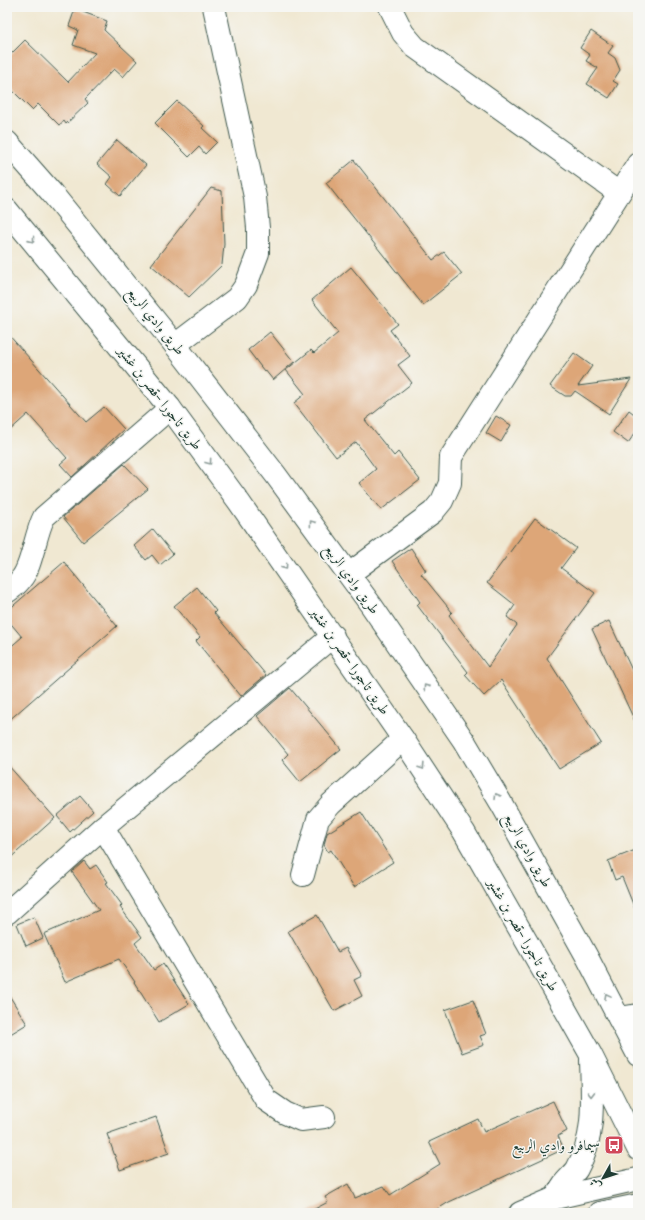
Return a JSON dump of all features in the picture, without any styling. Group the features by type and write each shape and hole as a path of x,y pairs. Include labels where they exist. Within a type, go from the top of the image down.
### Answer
{"main road":[{"path":"175,345 237,298 246,285 258,253 258,228 255,197 214,7"},
{"path":"390,7 403,33 415,48 618,193"},
{"name":"طريق وادي الربيع","path":"7,142 51,192 175,345 275,474 349,574 464,741 505,810 586,955 629,1017 638,1055"},
{"path":"349,574 433,512 442,501 450,483 451,457 618,193 638,164"},
{"name":"طريق تاجورا -قصر بن غشير","path":"7,210 170,408 239,502 404,739 464,832 591,1055 638,1149"},
{"path":"7,592 21,580 26,571 39,527 44,517 170,408"},
{"path":"7,912 103,827 333,636"},
{"path":"303,875 318,819 331,804 404,739"},
{"path":"103,827 266,1100 301,1120 324,1117"},
{"path":"555,1198 576,1170 585,1152 591,1132 591,1055"},
{"path":"520,1213 555,1198 638,1179"},
{"path":"600,1213 638,1205"}],"building":[{"path":"75,9 107,21 104,30 137,61 123,77 114,69 85,99 88,103 66,124 64,121 59,125 38,104 32,110 7,85 7,58 25,40 68,82 95,53 73,45 78,30 69,26"},
{"path":"591,31 613,46 608,53 615,58 620,70 613,81 618,84 609,98 587,84 598,68 586,61 590,55 580,48"},
{"path":"177,101 204,126 202,128 217,142 205,154 199,147 189,157 155,123"},
{"path":"117,140 146,165 120,196 107,184 112,177 97,164"},
{"path":"354,160 433,260 444,252 462,274 423,305 326,183"},
{"path":"211,188 222,191 224,244 222,265 189,297 151,265"},
{"path":"351,267 398,324 390,330 410,356 398,365 412,383 365,420 394,456 398,452 420,480 381,510 359,483 376,469 356,442 336,457 294,403 305,394 286,370 311,350 314,353 338,333 312,300"},
{"path":"270,332 294,362 273,380 248,350"},
{"path":"7,333 86,422 104,407 124,429 72,477 60,464 67,458 28,414 7,433"},
{"path":"574,353 592,366 578,386 631,379 609,414 575,391 571,396 565,396 550,386"},
{"path":"629,410 638,417 638,429 628,443 613,432"},
{"path":"496,416 511,425 501,442 486,433"},
{"path":"124,464 148,489 83,542 63,517"},
{"path":"535,518 576,548 561,568 595,593 547,658 601,743 559,769 501,680 484,696 465,675 468,672 417,605 420,602 392,561 411,548 426,571 421,574 452,612 449,615 488,667 517,625 507,617 515,605 487,583"},
{"path":"153,529 173,554 160,565 152,555 146,560 134,546"},
{"path":"64,562 117,626 7,722 7,650 22,637 7,619 7,611"},
{"path":"197,587 216,611 214,613 266,675 241,696 196,641 200,637 174,606"},
{"path":"609,621 638,683 638,728 592,629"},
{"path":"290,688 341,749 300,782 282,760 288,754 257,716"},
{"path":"7,764 55,818 7,861"},
{"path":"80,796 93,811 70,832 57,816"},
{"path":"361,812 393,862 354,887 331,850 328,852 324,845 327,833"},
{"path":"638,849 637,914 622,877 615,880 608,861"},
{"path":"84,861 90,869 96,865 108,882 106,883 122,905 120,907 142,937 135,943 154,970 163,964 189,1004 159,1022 119,959 65,982 44,934 99,910 72,872"},
{"path":"317,915 338,952 346,948 362,976 354,980 362,996 334,1011 288,931"},
{"path":"34,917 43,938 26,946 17,924"},
{"path":"7,992 27,1024 7,1036"},
{"path":"473,1000 486,1034 480,1036 484,1045 462,1053 445,1010"},
{"path":"553,1101 567,1131 558,1136 564,1149 449,1202 431,1213 307,1213 328,1202 325,1197 348,1184 355,1198 384,1186 390,1195 440,1164 429,1142 478,1119 484,1132"},
{"path":"156,1117 169,1153 120,1170 107,1134"}],"place":[{"name":"سيمافرو وادي الربيع","path":"614,1145"}]}
